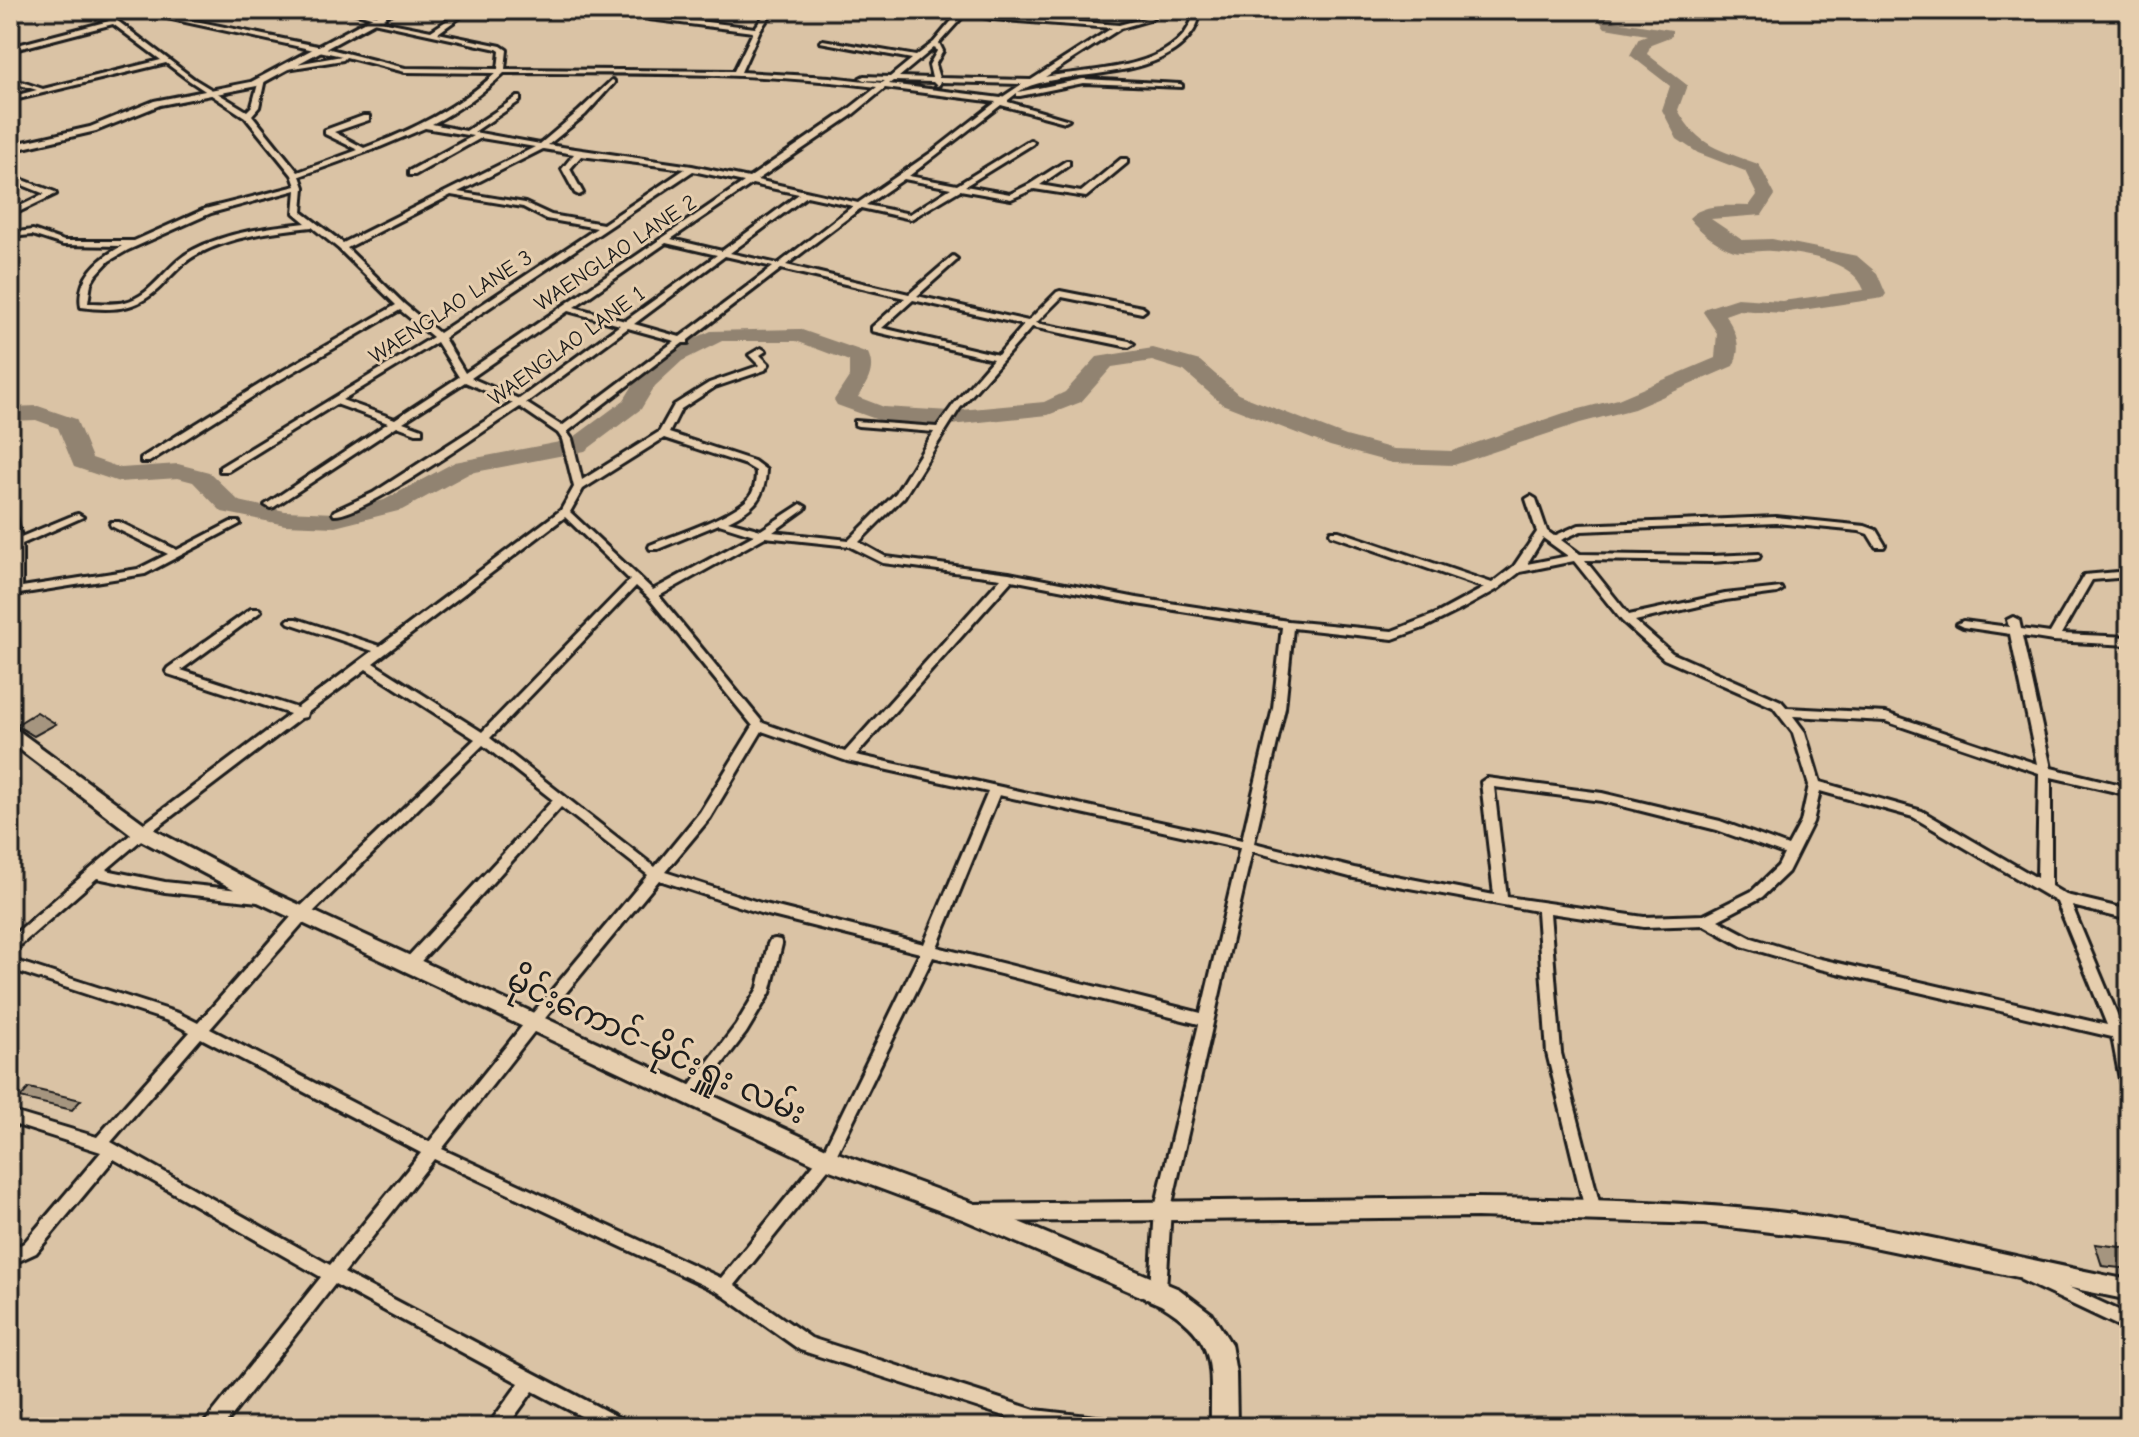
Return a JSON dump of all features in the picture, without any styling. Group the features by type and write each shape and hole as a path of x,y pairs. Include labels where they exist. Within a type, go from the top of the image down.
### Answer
{"main road":[{"name":"မိုင်းကောင်-မိုင်းရှူး လမ်း","path":"10,733 142,832 267,898 827,1159 973,1213 1158,1290 1205,1324 1219,1347 1224,1427"}],"street":[{"path":"99,10 211,93 248,115 296,175 300,187 298,213 342,247 401,306 439,337 464,378 520,403 565,435 579,487"},
{"path":"133,10 322,49 405,70 1032,82 1114,70 1164,53 1187,38 1196,24 1199,10"},
{"path":"296,175 423,125 461,105 501,72 504,50 499,47 379,20 349,10"},
{"path":"13,149 93,129 157,103 263,80 393,10"},
{"path":"433,33 467,10"},
{"path":"644,10 644,15 649,17 757,30"},
{"path":"736,74 757,30 771,10"},
{"path":"963,10 992,17 1119,27"},
{"name":"WAENGLAO LANE 2","path":"270,505 464,378 753,181 895,78 936,43 963,10"},
{"path":"565,435 859,206 904,177 1006,100 1119,27 1147,19 1162,10"},
{"path":"10,49 113,22"},
{"path":"823,42 918,58"},
{"path":"936,43 940,51 932,65 934,79 943,94"},
{"path":"287,67 353,56"},
{"path":"10,99 40,89 167,61"},
{"path":"830,79 1006,100 1065,120"},
{"path":"10,80 40,89"},
{"path":"248,115 255,107 263,80"},
{"path":"1006,100 1083,81 1180,86"},
{"path":"342,247 541,147 582,113 612,82"},
{"path":"466,134 517,99"},
{"path":"363,150 328,132 366,118"},
{"path":"423,125 541,147 692,168 911,217 1030,142"},
{"path":"412,173 479,136"},
{"path":"579,153 566,169 579,193"},
{"path":"1033,186 1083,195 1124,161"},
{"path":"904,177 1011,197 1066,163"},
{"name":"WAENGLAO LANE 3","path":"224,469 439,337 692,168"},
{"path":"10,177 52,194 10,214"},
{"path":"300,187 208,211 135,243 103,261 91,274 83,288 84,305 126,306 143,302 180,260 195,253 262,232 312,225"},
{"path":"450,193 525,205 549,217 603,226"},
{"name":"WAENGLAO LANE 1","path":"338,513 377,495 520,403 806,193"},
{"path":"10,235 33,232 63,243 135,243"},
{"path":"664,240 910,298 1129,344"},
{"path":"953,259 875,329 999,358"},
{"path":"852,543 900,495 957,406 1060,294 1142,310"},
{"path":"145,460 268,383 401,306"},
{"path":"565,307 685,341"},
{"path":"10,946 142,832 302,714 381,650 565,512 579,487 663,434 677,407 712,385 762,368 764,364 754,355 761,351"},
{"path":"335,401 419,431"},
{"path":"858,423 940,430"},
{"path":"654,547 749,507 762,482 761,470 750,463 663,434"},
{"path":"565,512 652,595 759,726 847,757 1246,845 1354,873 1501,901 1644,922 1706,920 1757,894 1783,869 1807,822 1815,785 1799,732 1777,704 1668,656 1626,619 1577,557 1542,532 1531,499"},
{"path":"652,595 763,534 801,507"},
{"path":"10,512 17,542 13,594 141,572 235,524"},
{"path":"17,542 78,517"},
{"path":"1553,540 1579,528 1776,520 1861,528 1872,532 1880,545"},
{"path":"718,521 763,534 852,543 883,560 1009,576 1137,601 1288,624 1393,635 1406,632 1517,569 1577,557 1711,559 1755,556"},
{"path":"115,524 177,554"},
{"path":"1517,569 1542,532"},
{"path":"1335,533 1490,586"},
{"path":"2053,637 2088,577 2129,574"},
{"path":"847,757 1009,576"},
{"path":"10,1258 30,1248 106,1147 303,913 483,738 636,580"},
{"path":"1626,619 1725,597 1777,590"},
{"path":"255,611 172,671 302,714"},
{"path":"293,621 381,650"},
{"path":"1158,1290 1163,1208 1279,708 1288,624"},
{"path":"1963,624 2014,625 2053,637 2129,641"},
{"path":"2014,625 2045,771 2044,888"},
{"path":"365,663 483,738 655,874 760,908 1206,1020"},
{"path":"1784,712 1886,717 2045,771 2129,791"},
{"path":"212,1427 532,1024 705,815 759,726"},
{"path":"1501,901 1487,782 1602,797 1720,826 1792,852"},
{"path":"1815,785 1917,814 2062,899 2129,915"},
{"path":"724,1287 827,1159 928,952 995,790"},
{"path":"408,966 560,800"},
{"path":"96,873 165,887 267,898"},
{"path":"2062,899 2124,1032 2129,1090"},
{"path":"1543,907 1554,1053 1593,1210"},
{"path":"1706,920 1747,942 1816,963 2124,1032"},
{"path":"690,1096 741,1029 765,989 775,944"},
{"path":"10,964 173,1017 432,1151 724,1287 806,1344 1035,1418 1114,1427"},
{"path":"10,1117 106,1147 331,1274 619,1427"},
{"path":"973,1213 1163,1208 1593,1210 1750,1219 1873,1235 2009,1267 2129,1290"},
{"path":"2009,1267 2129,1323"},
{"path":"496,1427 531,1380"}],"building":[{"path":"37,712 56,724 34,736 16,725"},
{"path":"29,1088 81,1100 72,1110 20,1098"},
{"path":"2095,1244 2129,1248 2129,1269 2102,1266"}],"waterway":[{"path":"10,414 38,413 68,424 82,462 119,475 178,471 201,477 231,507 285,518 335,520 393,505 463,467 577,446 633,404 646,382 674,356 718,335 799,335 860,358 860,377 845,400 881,414 950,418 1048,408 1073,397 1105,362 1153,354 1192,366 1230,399 1338,441 1393,456 1454,458 1572,418 1626,404 1725,361 1727,333 1713,312 1737,304 1782,307 1876,294 1870,277 1850,260 1772,245 1739,246 1720,236 1698,218 1710,213 1755,211 1766,195 1752,168 1704,149 1683,135 1670,110 1679,85 1638,55 1645,41 1667,33 1610,25 1599,10"}]}
